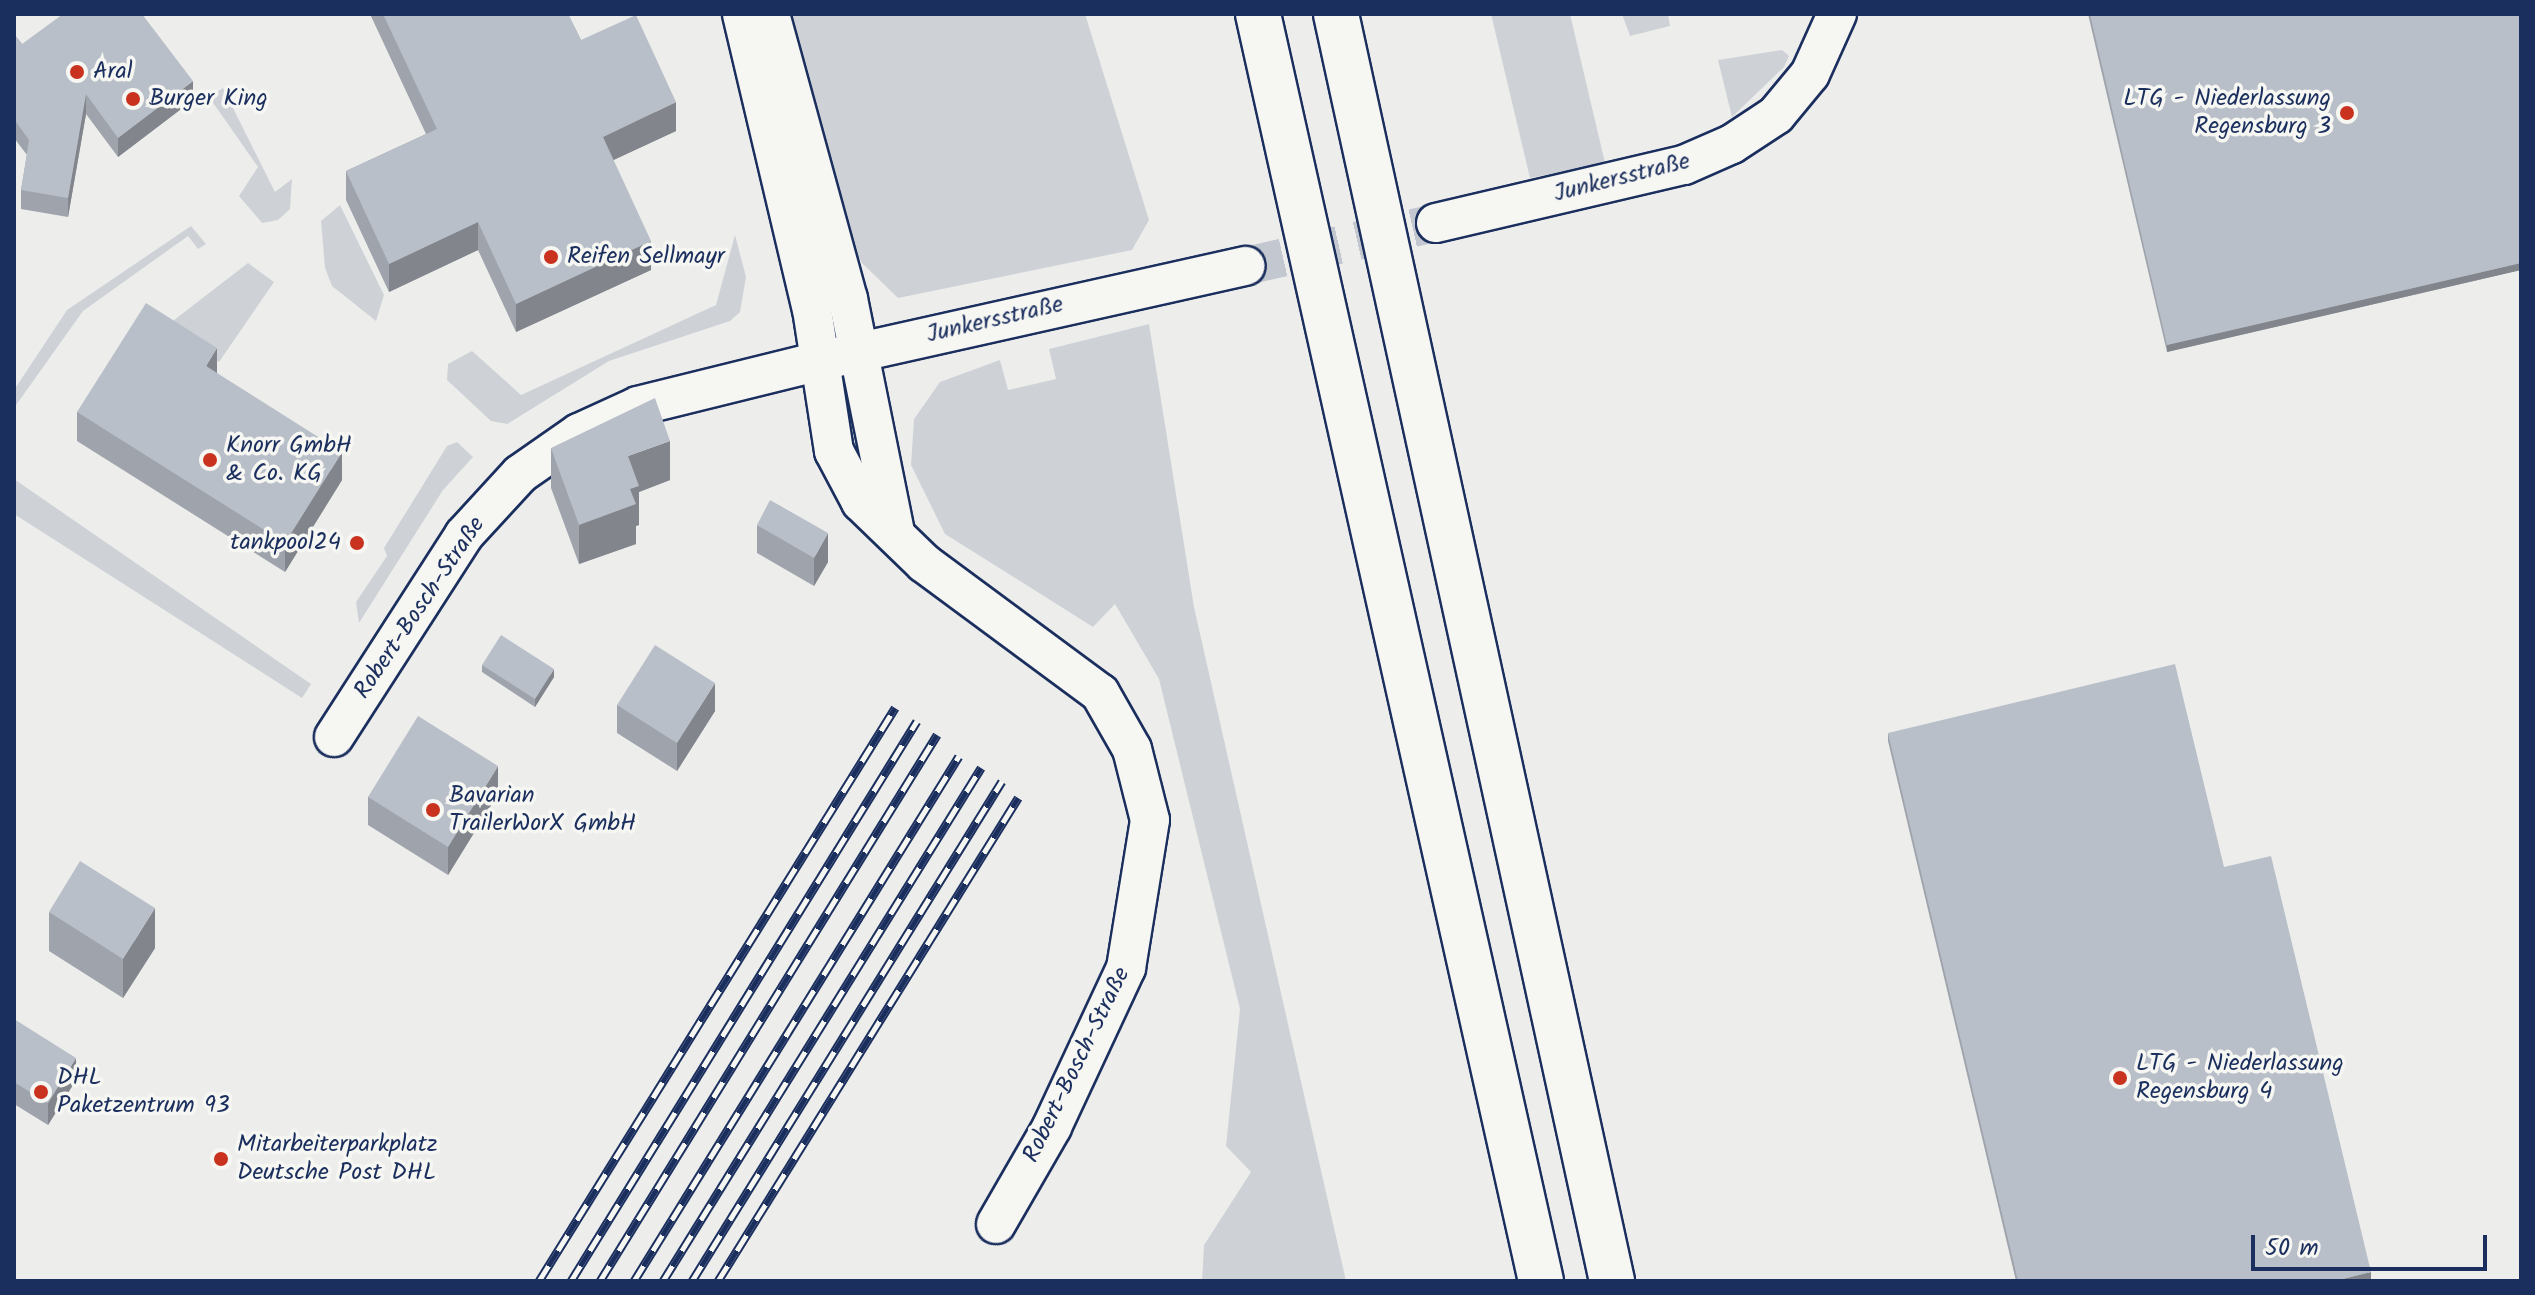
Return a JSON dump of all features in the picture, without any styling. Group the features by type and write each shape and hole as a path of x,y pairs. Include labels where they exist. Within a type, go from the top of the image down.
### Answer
{"highway":[{"path":"1258,14 1541,1281"},
{"path":"1336,14 1612,1281"}],"street":[{"name":"Robert-Bosch-Straße","path":"742,14 838,356"},
{"name":"Robert-Bosch-Straße","path":"770,14 848,299 838,356 834,451 861,502 924,563 1100,693 1132,749 1150,820 1126,968 1052,1127 996,1224"},
{"name":"Junkersstraße","path":"1436,223 1684,165 1732,144 1776,115 1810,74 1837,14"},
{"name":"Junkersstraße","path":"838,356 1246,266"},
{"name":"Robert-Bosch-Straße","path":"334,737 464,535 520,474 579,433 638,406 838,356"}],"shaded area":[{"path":"787,14 1085,14 1149,220 1132,250 898,298 862,263 841,224"},
{"path":"1491,14 1570,14 1605,163 1530,178"},
{"path":"1622,14 1668,14 1670,26 1630,36"},
{"path":"1782,50 1789,56 1784,67 1732,117 1718,60"},
{"path":"223,88 275,192 292,179 290,209 278,220 262,223 239,196 258,167 209,97"},
{"path":"340,205 384,295 376,321 332,286 325,268 321,221"},
{"path":"191,226 206,244 198,249 188,236 83,311 14,408 14,390 67,310"},
{"path":"735,235 746,277 740,312 730,321 609,361 507,424 491,421 447,380 448,364 472,351 521,395 716,305"},
{"path":"248,263 274,282 219,362 165,327"},
{"path":"1149,324 1194,607 1346,1281 1202,1281 1204,1245 1251,1172 1226,1146 1240,1009 1159,679 1115,604 1093,627 945,534 911,465 914,419 940,382 1000,360 1008,390 1056,379 1049,349"},
{"path":"457,442 473,457 443,490 359,623 356,602 387,556 384,548 447,446"},
{"path":"14,479 311,684 302,698 14,514"}],"building":[{"path":"63,14 142,14 193,81 118,138 86,94 68,198 21,190 29,140 14,119 14,34 22,44"},
{"path":"383,14 568,14 581,40 636,15 676,102 603,137 651,241 516,304 478,222 389,264 346,171 437,129"},
{"name":"LTG - Niederlassung Regensburg 3","path":"2090,14 2520,14 2521,263 2167,345"},
{"name":"Knorr GmbH & Co. KG","path":"146,303 217,348 206,366 342,452 285,543 77,412"},
{"path":"655,398 670,441 628,456 639,486 630,489 636,504 579,525 551,448"},
{"path":"770,500 828,533 814,558 757,525"},
{"path":"501,635 554,669 535,699 482,665"},
{"path":"655,645 715,683 677,743 617,705"},
{"name":"LTG - Niederlassung Regensburg 4","path":"2175,664 2224,867 2271,856 2371,1272 2335,1281 2018,1281 1888,733"},
{"name":"Bavarian TrailerWorX GmbH","path":"418,716 498,766 448,847 368,797"},
{"path":"80,861 155,908 123,959 49,912"},
{"path":"14,1019 76,1058 48,1103 14,1082"}],"tunnel":[{"path":"1246,266 1436,223"}],"railway":[{"path":"539,1281 895,708"},
{"path":"571,1281 917,721"},
{"path":"600,1281 937,735"},
{"path":"634,1281 959,756"},
{"path":"663,1281 981,768"},
{"path":"692,1281 1002,781"},
{"path":"718,1281 1018,798"}],"place":[{"name":"Aral","path":"77,72"},
{"name":"Burger King","path":"133,99"},
{"name":"LTG - Niederlassung Regensburg 3","path":"2347,113"},
{"name":"Reifen Sellmayr","path":"551,257"},
{"name":"Knorr GmbH & Co. KG","path":"210,460"},
{"name":"tankpool24","path":"357,543"},
{"name":"Bavarian TrailerWorX GmbH","path":"433,810"},
{"name":"LTG - Niederlassung Regensburg 4","path":"2120,1078"},
{"name":"DHL Paketzentrum 93","path":"41,1092"},
{"name":"Mitarbeiterparkplatz Deutsche Post DHL","path":"221,1159"}]}
